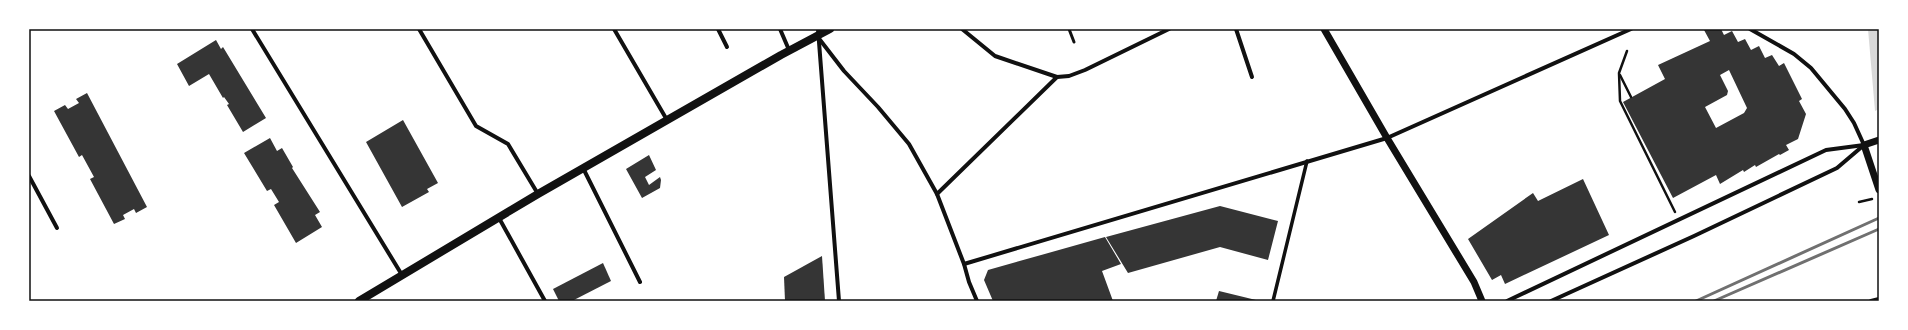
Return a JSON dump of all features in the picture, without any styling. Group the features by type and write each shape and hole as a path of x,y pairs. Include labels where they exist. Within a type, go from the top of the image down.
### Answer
{"main road":[{"path":"359,301 582,168 789,51 817,33 830,29"}],"street":[{"path":"252,29 402,276"},
{"path":"419,29 476,126 508,144 538,194"},
{"path":"614,29 667,121"},
{"path":"718,29 727,47"},
{"path":"780,29 789,51"},
{"path":"962,29 995,56 1057,78 1069,76 1084,70 1168,29"},
{"path":"1236,29 1252,77"},
{"path":"1324,29 1387,138 1477,286 1482,301"},
{"path":"964,264 1387,138 1631,29"},
{"path":"1750,29 1794,54 1811,68 1845,109 1854,123 1864,145 1879,190"},
{"path":"817,33 844,71 878,107 909,144 937,194 977,301"},
{"path":"817,33 820,51 839,301"},
{"path":"937,194 1057,78"},
{"path":"1507,301 1826,150 1864,145 1879,140"},
{"path":"1551,301 1688,239 1836,168 1864,145"},
{"path":"1273,301 1307,161"},
{"path":"582,168 640,282"},
{"path":"29,176 57,228"},
{"path":"499,217 545,301"},
{"path":"1871,301 1879,299"}],"lane":[{"path":"1068,29 1074,42"}],"path":[{"path":"1627,51 1619,73 1620,101 1671,203"},
{"path":"1619,73 1631,97"},
{"path":"1859,202 1879,197"}],"shaded area":[{"path":"1868,29 1879,29 1879,109 1875,111"}],"building":[{"path":"1721,29 1724,35 1732,31 1738,42 1745,39 1751,50 1759,46 1765,58 1772,55 1779,66 1784,63 1802,99 1799,101 1806,114 1798,139 1786,145 1789,150 1756,167 1755,165 1744,172 1743,170 1720,184 1716,175 1673,198 1623,102 1665,79 1658,65 1710,41 1704,30","holes":["1729,70 1747,108 1744,113 1716,128 1705,107 1727,95 1728,91 1720,75"]},
{"path":"216,40 221,49 223,47 266,118 243,132 227,105 229,104 224,97 223,98 209,74 189,86 177,64"},
{"path":"87,93 147,207 136,213 134,209 123,215 125,219 114,224 90,179 94,177 82,155 79,157 54,111 65,105 68,109 79,103 76,99"},
{"path":"403,120 438,183 427,189 429,192 402,207 366,142"},
{"path":"270,138 277,151 282,148 293,167 292,168 320,212 315,215 322,227 296,243 274,205 279,202 271,189 267,191 244,153"},
{"path":"649,155 656,170 645,177 649,185 660,177 660,188 642,198 626,169"},
{"path":"1583,179 1609,235 1505,284 1501,275 1492,280 1468,239 1533,193 1538,201"},
{"path":"1220,206 1278,221 1268,260 1220,247 1128,273 1106,237"},
{"path":"1105,237 1121,264 1102,271 1113,301 993,301 984,280 988,270"},
{"path":"822,256 825,301 785,301 784,277"},
{"path":"603,263 611,281 572,301 559,301 553,289"},
{"path":"1219,291 1256,300 1256,301 1216,301"}],"railway":[{"path":"1696,301 1879,218"},
{"path":"1714,301 1879,229"}]}
